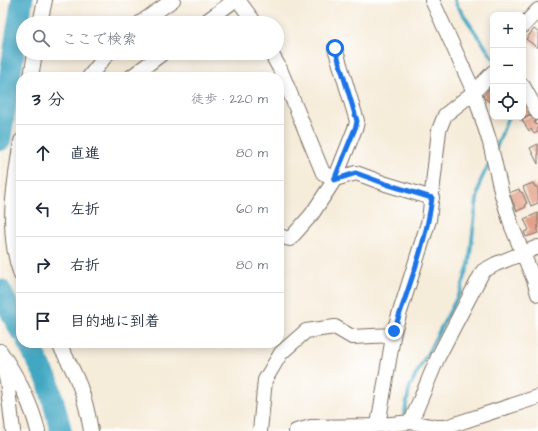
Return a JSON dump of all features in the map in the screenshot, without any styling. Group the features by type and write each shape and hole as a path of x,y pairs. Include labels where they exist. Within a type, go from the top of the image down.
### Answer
{"street":[{"path":"42,16 45,0"},
{"path":"150,16 173,0"},
{"path":"214,16 236,0 249,16"},
{"path":"432,0 474,92 490,144 502,195 512,227 534,280 538,294"},
{"path":"526,23 538,10"},
{"path":"285,237 312,214 334,180 356,126 357,121 335,48"},
{"path":"32,72 34,60"},
{"path":"93,72 102,60"},
{"path":"139,72 155,60"},
{"path":"276,60 280,72"},
{"path":"373,427 392,335 427,227 432,198 439,130 445,115 474,92 490,75"},
{"path":"526,91 538,113"},
{"path":"284,94 323,173 334,180"},
{"path":"334,180 356,173 432,198"},
{"path":"16,176 11,226 16,255"},
{"path":"405,423 483,271 496,264 538,247"},
{"path":"260,431 265,380 281,353 306,331 335,327 352,338 392,335"},
{"path":"61,348 76,374 80,385 88,409 91,431"},
{"path":"0,351 12,368 27,396 38,431"},
{"path":"0,355 6,382 13,431"},
{"path":"296,431 312,427 373,427 405,423 436,429 446,428 538,397"}],"building":[{"path":"534,29 538,32 538,48 526,39"},
{"path":"490,87 490,102 483,97"},
{"path":"526,105 531,113 526,116"},
{"path":"532,116 536,121 534,122 538,126 538,132 534,134 531,129 529,131 522,120 526,120 526,118"},
{"path":"538,144 538,164 530,148"},
{"path":"533,183 538,189 538,203 531,206 523,187"},
{"path":"519,189 527,203 525,204 526,207 517,211 509,193"},
{"path":"538,213 538,233 526,237 524,232 529,230 524,219"}],"waterway":[{"path":"19,16 22,0"},
{"path":"455,0 456,4 490,54"},
{"path":"0,140 16,38"},
{"path":"496,149 507,120"},
{"path":"403,420 410,386 461,290 469,264 480,182 490,162"},
{"path":"0,290 16,321"},
{"path":"31,348 48,381 61,431"}],"route":[{"path":"335,48 357,121 334,180 356,173 432,198 429,220 394,331"}]}
